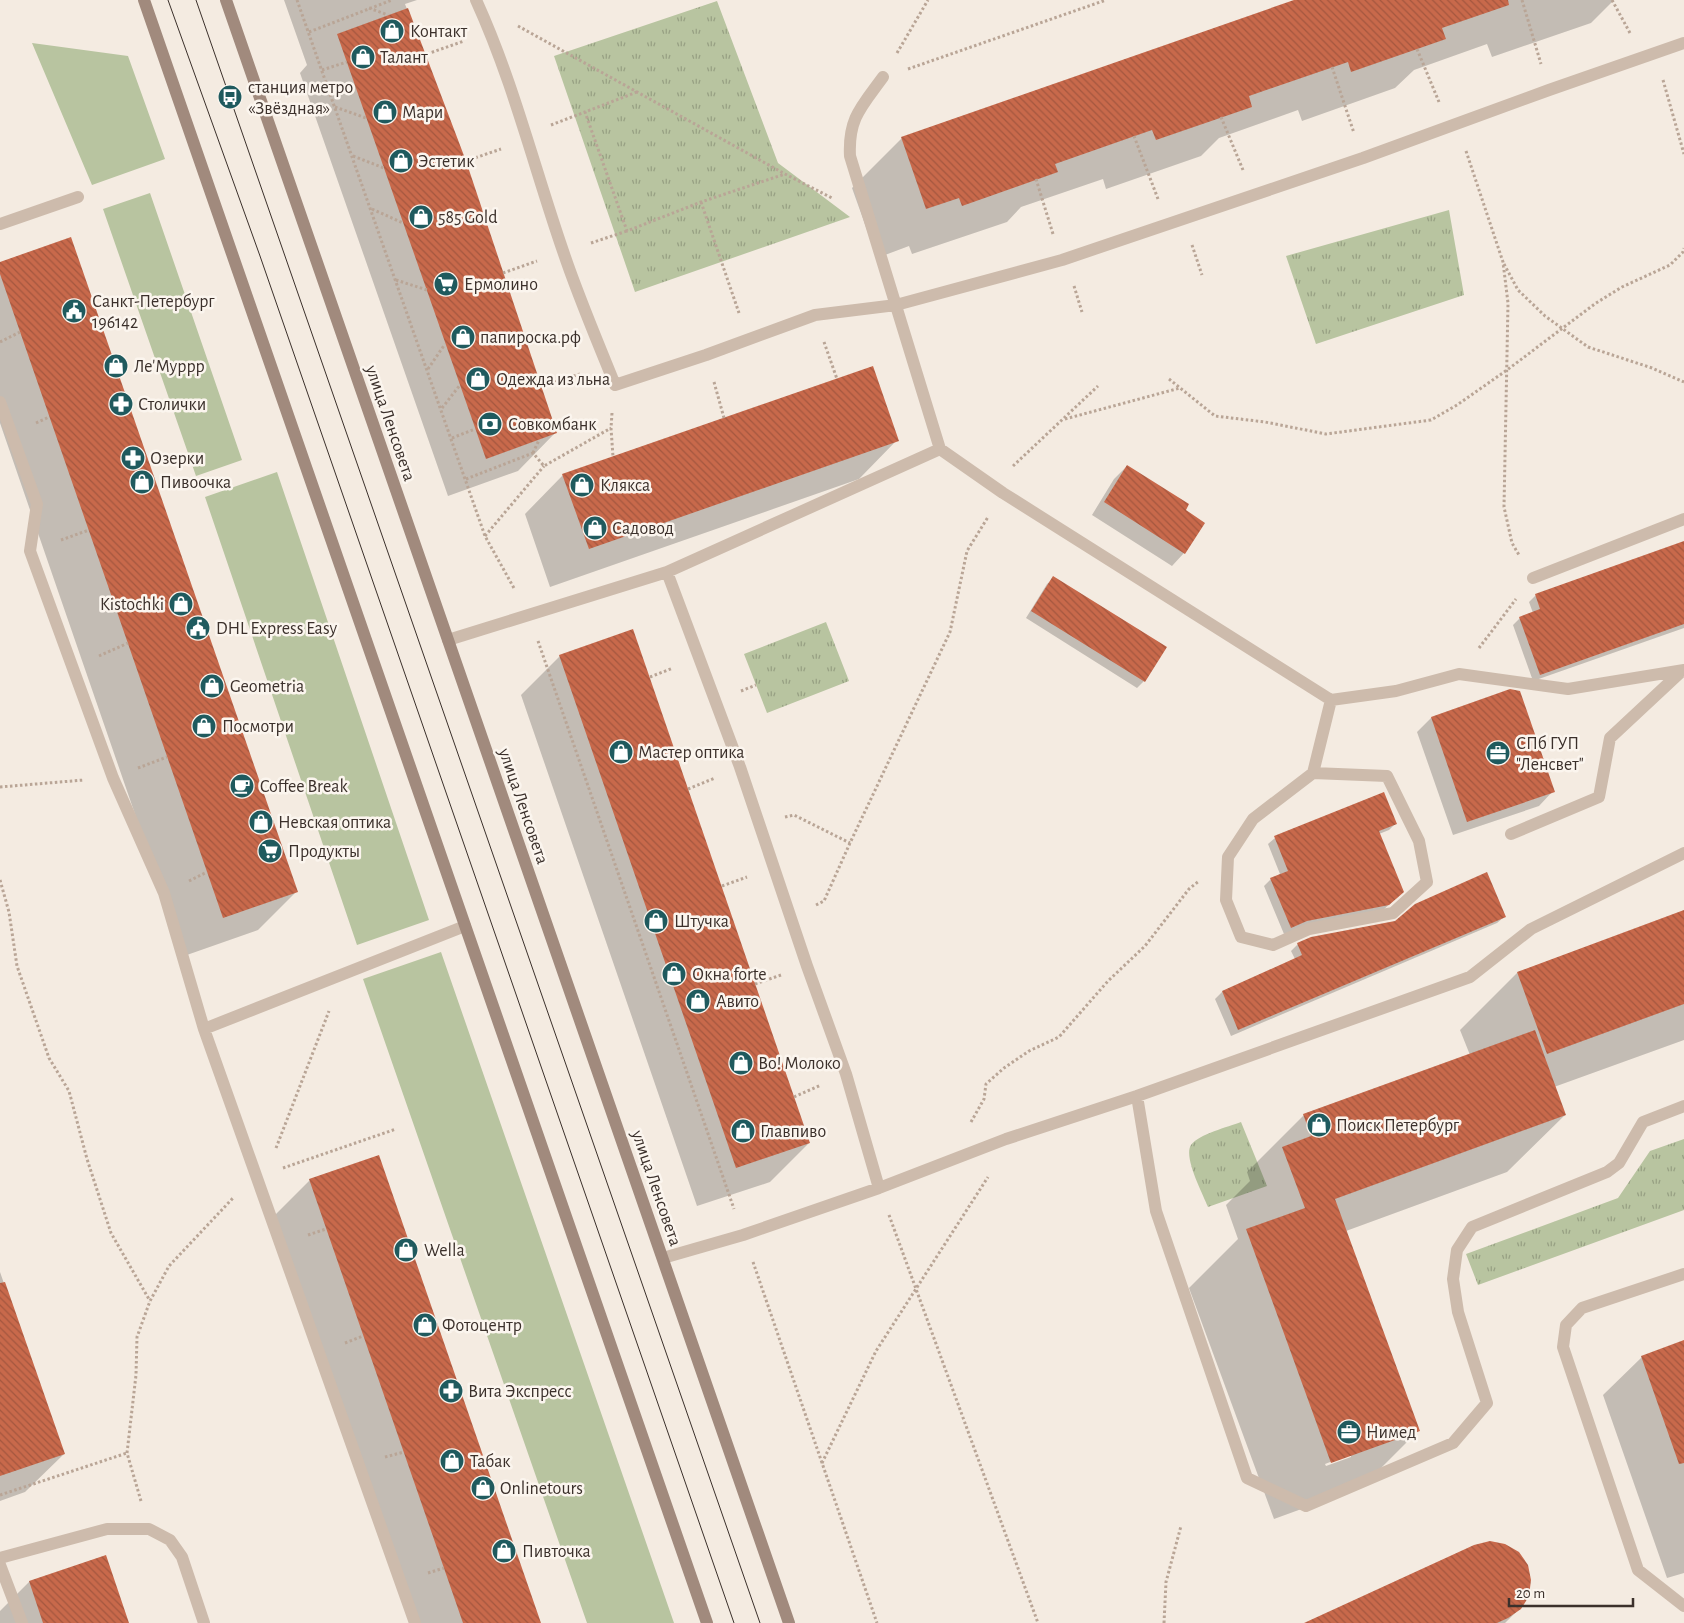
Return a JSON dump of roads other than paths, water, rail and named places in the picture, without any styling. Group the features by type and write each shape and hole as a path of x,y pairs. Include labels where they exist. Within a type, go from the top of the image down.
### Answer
{"street":[{"path":"144,0 707,1623"},
{"name":"улица Ленсовета","path":"226,0 789,1623"}],"lane":[{"path":"476,0 490,31 526,134 563,251 615,385 706,355 815,315 896,305 1062,260 1363,158 1684,43"},
{"path":"883,77 855,115 849,138 850,156 940,449 992,486 1331,700 1396,691 1459,674 1568,689 1684,670"},
{"path":"0,224 78,197"},
{"path":"0,402 37,504 30,551 113,778 164,893 204,1029 261,1178 414,1623"},
{"path":"448,640 667,572 940,449"},
{"path":"1533,578 1684,519"},
{"path":"667,572 740,768 846,1074 879,1188"},
{"path":"1512,834 1599,797 1610,738 1684,670"},
{"path":"1313,773 1386,776 1419,842 1427,882 1393,913 1310,929 1273,945 1241,937 1226,900 1228,857 1252,819 1313,773 1331,700"},
{"path":"663,1258 743,1235 879,1188 996,1143 1137,1096 1470,977 1530,929 1684,853"},
{"path":"204,1029 466,926"},
{"path":"1137,1096 1156,1211 1247,1478 1306,1506 1453,1443 1487,1403 1458,1312 1453,1279 1457,1250 1472,1227 1607,1172 1619,1163 1643,1122 1684,1106"},
{"path":"1684,1274 1582,1308 1566,1325 1563,1346 1638,1570 1684,1606"},
{"path":"0,1558 107,1529 149,1529 170,1540 182,1557 204,1623"},
{"path":"0,1565 22,1623"}],"tram line":[{"path":"168,0 260,256 734,1623"},
{"path":"196,0 760,1623"}],"place":[{"name":"Контакт","path":"392,31"},
{"name":"Талант","path":"363,57"},
{"name":"станция метро «Звёздная»","path":"230,97"},
{"name":"Мари","path":"385,112"},
{"name":"Эстетик","path":"401,161"},
{"name":"585 Gold","path":"421,217"},
{"name":"Ермолино","path":"446,284"},
{"name":"Санкт-Петербург 196142","path":"74,311"},
{"name":"папироска.рф","path":"463,337"},
{"name":"Ле'Муррр","path":"116,366"},
{"name":"Одежда из льна","path":"478,379"},
{"name":"Столички","path":"121,404"},
{"name":"Совкомбанк","path":"490,424"},
{"name":"Озерки","path":"133,458"},
{"name":"Пивоочка","path":"142,482"},
{"name":"Клякса","path":"582,485"},
{"name":"Садовод","path":"595,528"},
{"name":"Kistochki","path":"181,604"},
{"name":"DHL Express Easy","path":"198,628"},
{"name":"Geometria","path":"212,686"},
{"name":"Посмотри","path":"204,726"},
{"name":"Мастер оптика","path":"621,752"},
{"name":"СПб ГУП \"Ленсвет\"","path":"1498,753"},
{"name":"Coffee Break","path":"242,786"},
{"name":"Невская оптика","path":"261,822"},
{"name":"Продукты","path":"270,851"},
{"name":"Штучка","path":"656,921"},
{"name":"Окна forte","path":"674,974"},
{"name":"Авито","path":"698,1001"},
{"name":"Во! Молоко","path":"741,1063"},
{"name":"Поиск Петербург","path":"1319,1125"},
{"name":"Главпиво","path":"743,1131"},
{"name":"Wella","path":"406,1250"},
{"name":"Фотоцентр","path":"425,1325"},
{"name":"Вита Экспресс","path":"451,1391"},
{"name":"Нимед","path":"1349,1432"},
{"name":"Табак","path":"452,1461"},
{"name":"Onlinetours","path":"483,1488"},
{"name":"Пивточка","path":"504,1551"}]}
